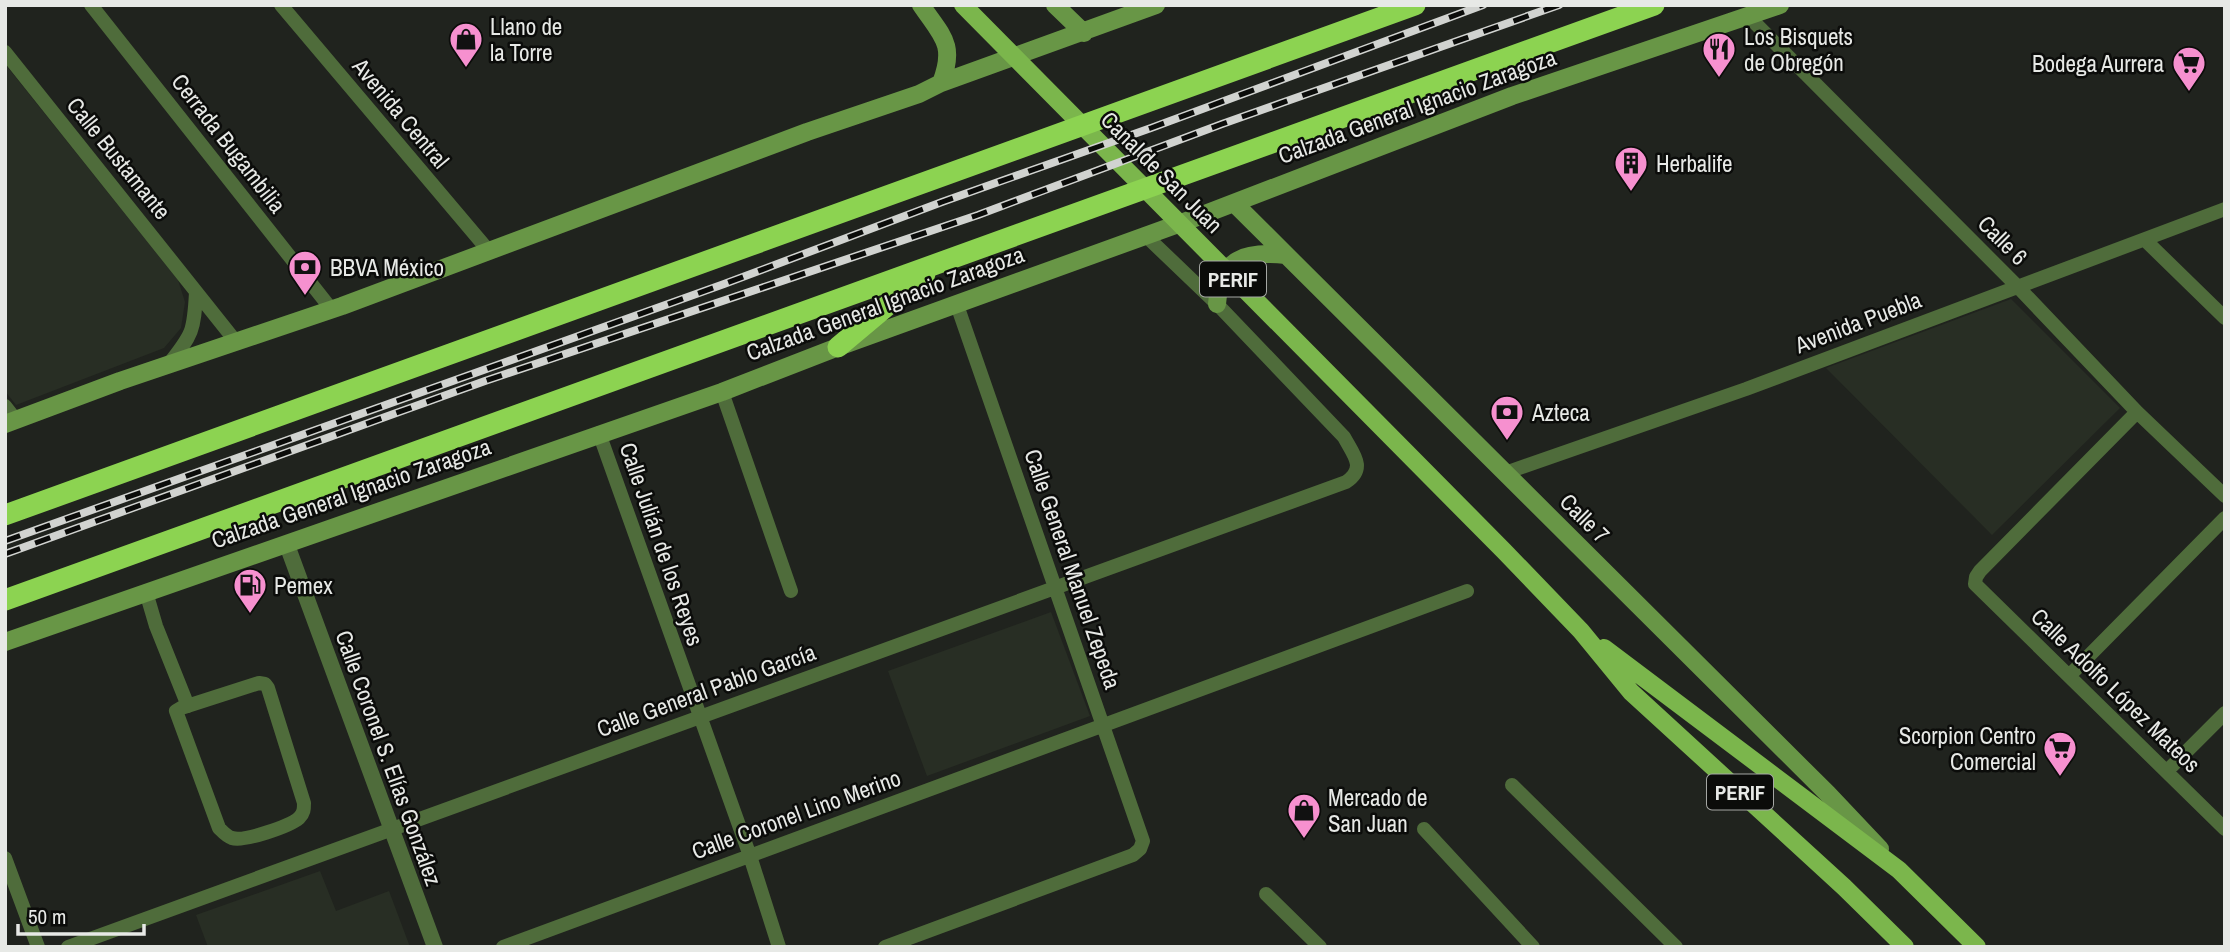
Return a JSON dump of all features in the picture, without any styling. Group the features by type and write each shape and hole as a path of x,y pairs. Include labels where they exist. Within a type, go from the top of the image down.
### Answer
{"highway":[{"path":"5,515 1415,5"},
{"name":"Calzada General Ignacio Zaragoza","path":"5,600 1654,5"},
{"path":"838,347 938,264"}],"main road":[{"path":"921,5 946,41 948,66 941,83"},
{"name":"Canal de San Juan","path":"963,5 1504,551"},
{"path":"1055,5 1084,33"},
{"path":"9,417 332,310 488,250 1156,5"},
{"name":"Calzada General Ignacio Zaragoza","path":"5,642 722,392 1234,203 1513,96 1780,5"},
{"name":"Calle 7","path":"1234,203 1828,794 1899,870 1977,947"},
{"path":"1217,304 1223,277 1240,259 1252,254 1286,255"},
{"name":"Calle 7","path":"1504,551 1581,631 1631,692 1844,887 1905,947"},
{"name":"Calle 7","path":"1581,631 1899,870"}],"street":[{"name":"Cerrada Bugambilia","path":"91,5 332,310"},
{"name":"Avenida Central","path":"281,5 488,250"},
{"name":"Calle 6","path":"1749,17 2017,286 2137,412 2225,496"},
{"name":"Calle Bustamante","path":"5,52 237,343"},
{"name":"Avenida Puebla","path":"1505,473 1745,389 2225,209"},
{"path":"1145,234 1217,304"},
{"path":"2145,240 2225,318"},
{"path":"168,365 189,339 194,320 196,292"},
{"name":"Calle General Pablo García","path":"68,947 1346,482 1357,471 1358,463 1344,437 1217,304"},
{"name":"Calle General Manuel Zepeda","path":"885,947 1133,855 1140,849 1143,841 957,305"},
{"path":"722,392 791,591"},
{"name":"Calle Adolfo López Mateos","path":"2137,412 1980,571 1975,584 2225,829"},
{"name":"Calle Julián de los Reyes","path":"599,433 750,856 779,947"},
{"path":"2068,676 2225,518"},
{"name":"Calle Coronel S. Elías González","path":"287,545 435,947"},
{"name":"Calle Coronel Lino Merino","path":"503,947 1467,591"},
{"path":"146,592 156,626 187,705"},
{"path":"259,683 267,685 304,803 303,814 293,822 244,839 230,838 223,833 177,716 176,711 187,705 259,683"},
{"path":"2167,772 2225,713"},
{"path":"1512,785 1676,947"},
{"path":"1424,829 1533,947"},
{"path":"5,858 38,947"},
{"path":"1266,894 1320,947"}],"shaded area":[{"path":"5,64 178,280 185,302 181,328 164,348 16,405 5,391"},
{"path":"2011,299 2120,408 1992,535 1826,368"},
{"path":"1051,612 1090,716 927,776 888,671"},
{"path":"320,871 336,911 389,891 410,947 208,947 196,915"}],"railway":[{"path":"5,541 724,284 1483,5"},
{"path":"5,554 485,381 978,215 1222,124 1559,5"}],"place":[{"name":"Llano de la Torre","path":"466,69"},
{"name":"Los Bisquets de Obregón","path":"1719,79"},
{"name":"Bodega Aurrera","path":"2189,93"},
{"name":"Herbalife","path":"1631,193"},
{"name":"BBVA México","path":"305,297"},
{"name":"Azteca","path":"1507,442"},
{"name":"Pemex","path":"250,615"},
{"name":"Scorpion Centro Comercial","path":"2060,778"},
{"name":"Mercado de San Juan","path":"1304,840"}]}
